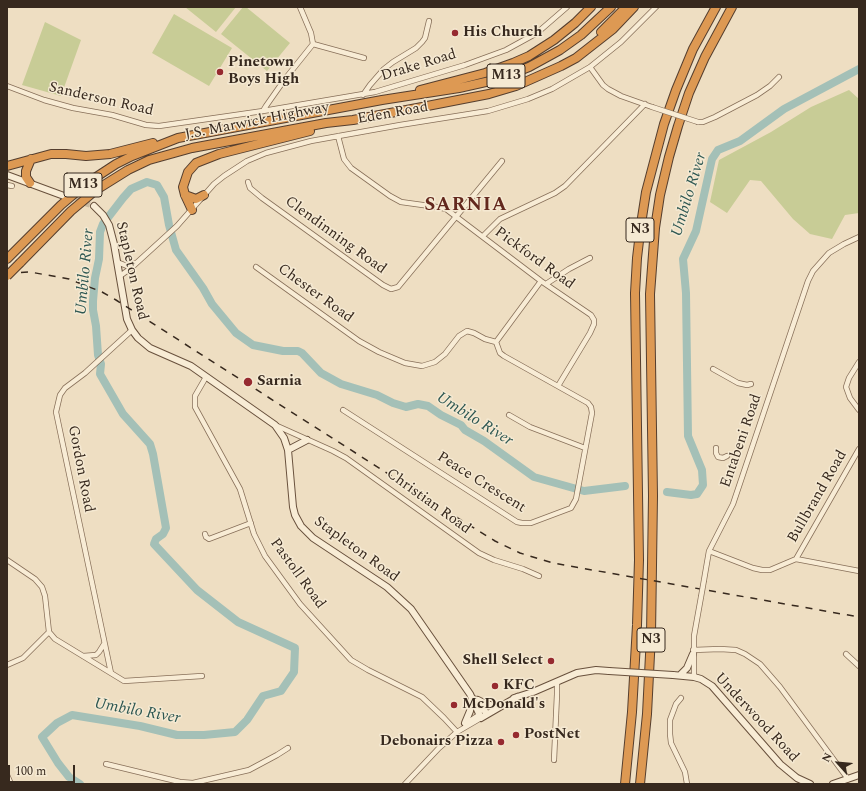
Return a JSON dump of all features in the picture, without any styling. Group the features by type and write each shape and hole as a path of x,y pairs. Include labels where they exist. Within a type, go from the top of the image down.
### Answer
{"highway":[{"path":"382,100 513,63 542,49 575,23 591,7"},
{"name":"M13","path":"382,100 459,88 512,74 542,60 566,46 596,22 611,7"},
{"name":"M13","path":"549,71 594,38 626,7"},
{"path":"549,71 561,66 588,50 613,29 634,7"},
{"name":"N3","path":"625,784 632,712 639,560 635,293 637,258 646,192 664,124 676,90 694,49 716,7"},
{"name":"N3","path":"640,784 647,714 651,635 653,496 650,294 654,236 660,195 669,157 689,93 705,57 732,7"},
{"name":"J.S. Marwick Highway","path":"7,276 71,211 96,190 128,170 149,160 192,148 490,94 516,86 549,71"},
{"name":"J.S. Marwick Highway","path":"7,259 86,182 132,156 178,138 382,100"},
{"path":"192,210 183,187 188,172 196,163 205,158 219,154 353,120"},
{"path":"7,166 51,154 86,156 110,154 143,145 178,138"},
{"path":"30,183 26,177 26,171 31,159"},
{"path":"185,195 196,199 204,195"}],"main road":[{"path":"7,175 64,196"},
{"name":"Stapleton Road","path":"94,206 104,215 109,225 120,276 124,308 132,330 138,338 150,348 191,366 275,425 284,438 288,450 293,506 298,522 315,540 387,587 411,609 483,714"},
{"path":"288,450 307,440"},
{"path":"677,675 687,668 694,652"},
{"name":"Underwood Road","path":"483,714 494,706 585,671 609,671 694,677 701,679 712,686 785,769 796,778 810,784"},
{"path":"466,723 472,697 482,703 494,706"},
{"name":"Underwood Road","path":"483,714 518,697"},
{"path":"834,784 859,775"}],"street":[{"path":"263,111 285,79 313,44 311,33 300,7"},
{"name":"Drake Road","path":"263,111 363,95 465,65 506,50 537,33 567,7"},
{"name":"Eden Road","path":"120,276 138,262 177,226 204,195 224,176 256,157 280,148 338,136 488,110 514,104 552,89 590,66 621,42 656,7"},
{"path":"363,95 376,78 393,62 416,48 422,42 425,38 429,21"},
{"path":"313,44 364,58"},
{"path":"590,66 603,85 621,96 698,122 708,120 759,94 770,86 779,76"},
{"name":"Sanderson Road","path":"7,86 44,100 73,108 112,115 146,125 159,126 263,111"},
{"path":"483,236 500,219 562,188 576,176 645,104"},
{"name":"Pickford Road","path":"338,136 344,159 351,168 390,196 401,202 443,208 456,216 544,282 588,312 594,320 594,324 558,386"},
{"name":"Clendinning Road","path":"248,182 250,188 262,198 383,285 391,289 398,287 502,161"},
{"name":"Entabeni Road","path":"694,677 695,629 709,551 734,504 808,281 816,266 829,253 844,244 859,238"},
{"path":"558,386 504,356 500,353 496,342 544,282 590,258"},
{"path":"117,262 127,266 138,262"},
{"name":"Chester Road","path":"256,267 359,341 379,352 405,363 422,366 429,365 439,360 464,332 470,331 485,339 496,342"},
{"name":"Gordon Road","path":"111,673 56,412 60,395 65,388 132,330"},
{"path":"859,362 848,378 846,387 850,398 859,410"},
{"path":"713,369 738,383 747,385 751,384"},
{"name":"Pastoll Road","path":"206,377 195,396 195,407 236,482 254,534 265,556 294,595 351,660 422,697 459,731"},
{"name":"Peace Crescent","path":"343,410 517,522 531,523 571,508 576,499 580,479 592,413 591,407 588,403 558,386"},
{"path":"509,414 530,427 586,448"},
{"name":"Christian Road","path":"275,425 333,451 355,464 479,552 494,560 540,576"},
{"path":"716,448 716,454 718,457 723,458 727,456"},
{"name":"Bullbrand Road","path":"709,551 762,570 777,568 796,559 859,449"},
{"path":"206,534 206,537 209,539 251,523"},
{"path":"796,559 859,571"},
{"path":"7,560 35,579 42,587 45,596 49,632 55,639 119,679 128,682 202,676"},
{"path":"7,665 23,658 49,632"},
{"path":"82,656 96,655 104,644"},
{"path":"694,652 724,649 736,650 760,664 780,687 848,779"},
{"path":"846,654 859,666"},
{"path":"554,760 557,682"},
{"path":"681,698 676,704 670,720 670,734 671,743 685,772 687,784"},
{"name":"Underwood Road","path":"405,784 439,748 459,731 483,714"},
{"name":"Underwood Road","path":"459,731 466,723 483,714"},
{"path":"106,764 193,784 249,770 288,748"},
{"path":"7,775 12,784"}],"green space":[{"path":"185,7 236,7 216,32"},
{"path":"243,7 246,7 290,43 267,71 221,34"},
{"path":"174,14 232,48 209,86 152,53"},
{"path":"45,22 81,40 61,96 22,85"},
{"path":"849,90 859,99 859,213 845,215 832,239 810,234 793,219 761,181 750,180 727,213 710,202 719,160 771,132 811,107"}],"waterway":[{"name":"Umbilo River","path":"667,492 691,495 697,494 703,485 702,470 688,436 686,293 683,259 696,231 712,159 718,150 740,141 784,109 859,69"},
{"name":"Umbilo River","path":"80,784 69,777 58,763 42,737 57,723 72,715 140,726 177,735 204,735 235,732 247,720 263,696 281,691 294,672 295,648 238,622 197,590 154,544 156,539 163,534 166,528 153,454 150,444 123,414 100,374 101,364 98,355 96,326 93,310 95,278 99,259 100,232 103,224 131,189 147,182 157,185 164,197 169,225 176,250 203,288 212,304 236,333 253,345 283,351 298,351 302,353 321,373 341,384 377,395 393,403 406,407 418,404 428,406 441,415 461,425 465,430 484,441 534,477 584,491 625,486"}],"tunnel":[{"path":"67,197 94,206"}],"railway":[{"path":"7,273 30,272 69,279 102,292 448,512 495,541 520,553 553,563 859,617"}],"place":[{"name":"His Church","path":"455,33"},
{"name":"Pinetown Boys High","path":"220,72"},
{"name":"Sarnia","path":"248,382"},
{"name":"Shell Select","path":"551,661"},
{"name":"KFC","path":"495,686"},
{"name":"McDonald's","path":"454,705"},
{"name":"PostNet","path":"516,735"},
{"name":"Debonairs Pizza","path":"501,742"}],"district":[{"name":"SARNIA","path":"466,206"}]}
